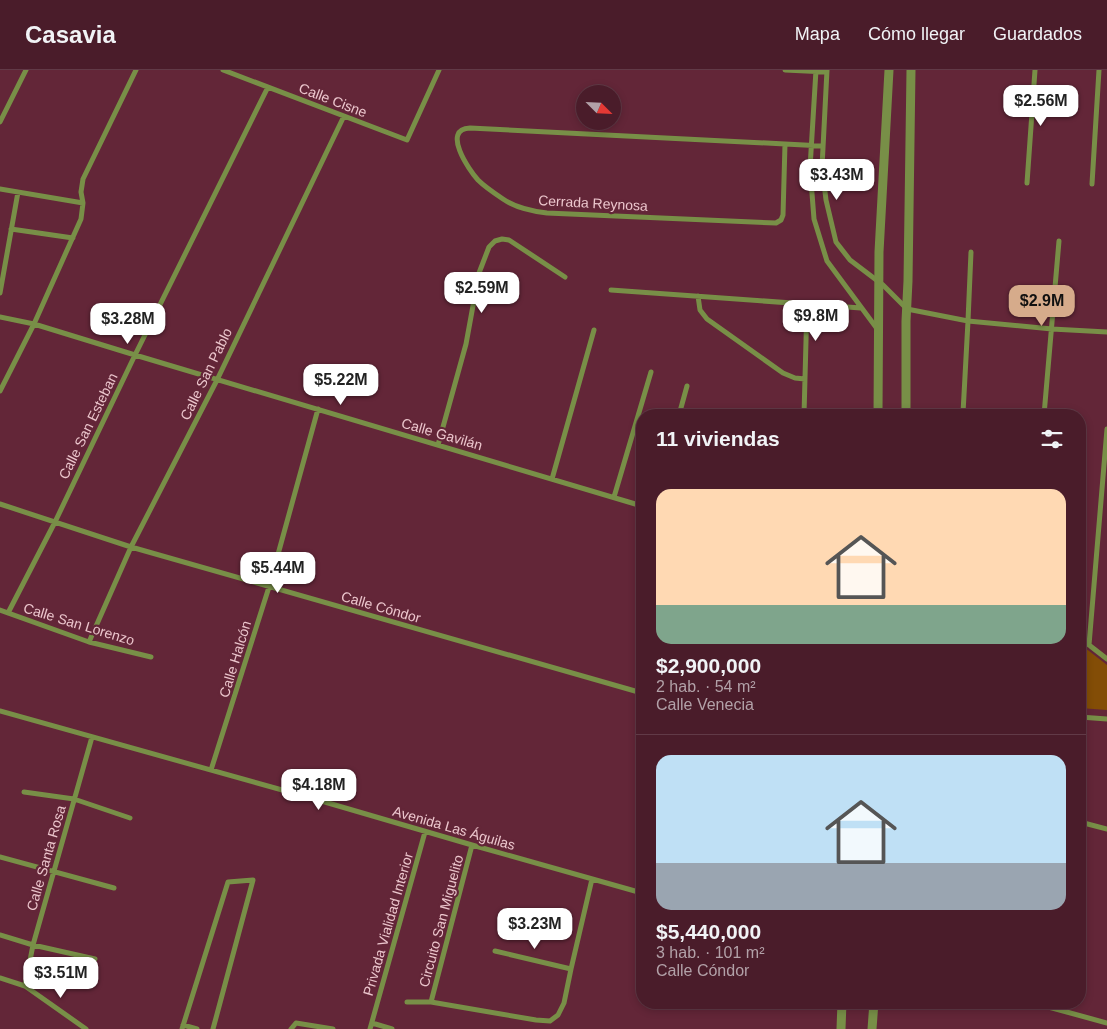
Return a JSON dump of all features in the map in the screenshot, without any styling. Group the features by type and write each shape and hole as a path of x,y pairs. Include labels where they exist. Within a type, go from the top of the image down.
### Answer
{"street":[{"path":"0,122 26,70"},
{"path":"0,391 34,324 73,238 81,219 83,178 136,70"},
{"name":"Calle Cisne","path":"223,70 407,140 438,70"},
{"path":"785,70 827,71 822,168 826,200 836,242 850,260 879,281 907,309 968,321 1107,332"},
{"path":"878,409 879,252 889,70"},
{"path":"906,409 911,70"},
{"path":"1027,183 1035,70"},
{"path":"1092,184 1099,70"},
{"path":"816,71 810,168 814,219 827,261 878,331"},
{"name":"Calle San Esteban","path":"8,613 268,87"},
{"name":"Calle San Pablo","path":"89,642 131,548 217,380 344,116"},
{"name":"Cerrada Reynosa","path":"785,144 783,215 781,220 776,223 526,210 504,200 477,179 465,161 456,141 461,131 470,128 785,144 812,146 823,146"},
{"path":"0,188 82,203"},
{"path":"0,294 18,192"},
{"path":"11,229 73,238"},
{"path":"438,445 466,344 479,273 489,247 495,241 509,240 565,277"},
{"path":"1045,409 1059,241"},
{"path":"963,409 971,252"},
{"path":"610,290 861,308"},
{"path":"698,296 700,310 707,319 783,373 795,378 805,379"},
{"path":"804,409 807,304"},
{"name":"Calle Gavilán","path":"0,317 34,324 135,356 636,504"},
{"path":"552,479 594,330"},
{"path":"639,409 650,372"},
{"path":"682,409 688,386"},
{"name":"Calle Halcón","path":"212,770 269,587 318,409"},
{"path":"614,497 636,421"},
{"path":"1089,646 1107,429"},
{"name":"Calle Cóndor","path":"0,504 131,548 636,691"},
{"name":"Calle San Lorenzo","path":"0,610 89,642 152,657"},
{"path":"1086,643 1107,658"},
{"name":"Avenida Las Águilas","path":"0,711 636,891"},
{"path":"1086,717 1107,719"},
{"name":"Calle Santa Rosa","path":"25,986 33,945 92,737"},
{"path":"24,792 74,799 130,818"},
{"path":"1086,824 1107,830"},
{"name":"Privada Vialidad Interior","path":"392,1029 371,1026 425,832"},
{"name":"Circuito San Miguelito","path":"431,1002 472,845"},
{"path":"0,857 114,888"},
{"name":"Circuito San Miguelito","path":"407,1002 431,1002 550,1021 558,1015 564,1003 592,879"},
{"path":"197,1029 182,1027 228,882 253,880 213,1029"},
{"path":"0,935 95,960"},
{"path":"495,951 571,969"},
{"path":"0,978 25,986 86,1029"},
{"path":"841,1029 842,1009"},
{"path":"872,1029 873,1009"},
{"path":"1056,1009 1107,1023"},
{"path":"291,1029 296,1023 333,1029"}],"shaded area":[{"path":"1086,649 1107,665 1107,710 1086,708"}]}
